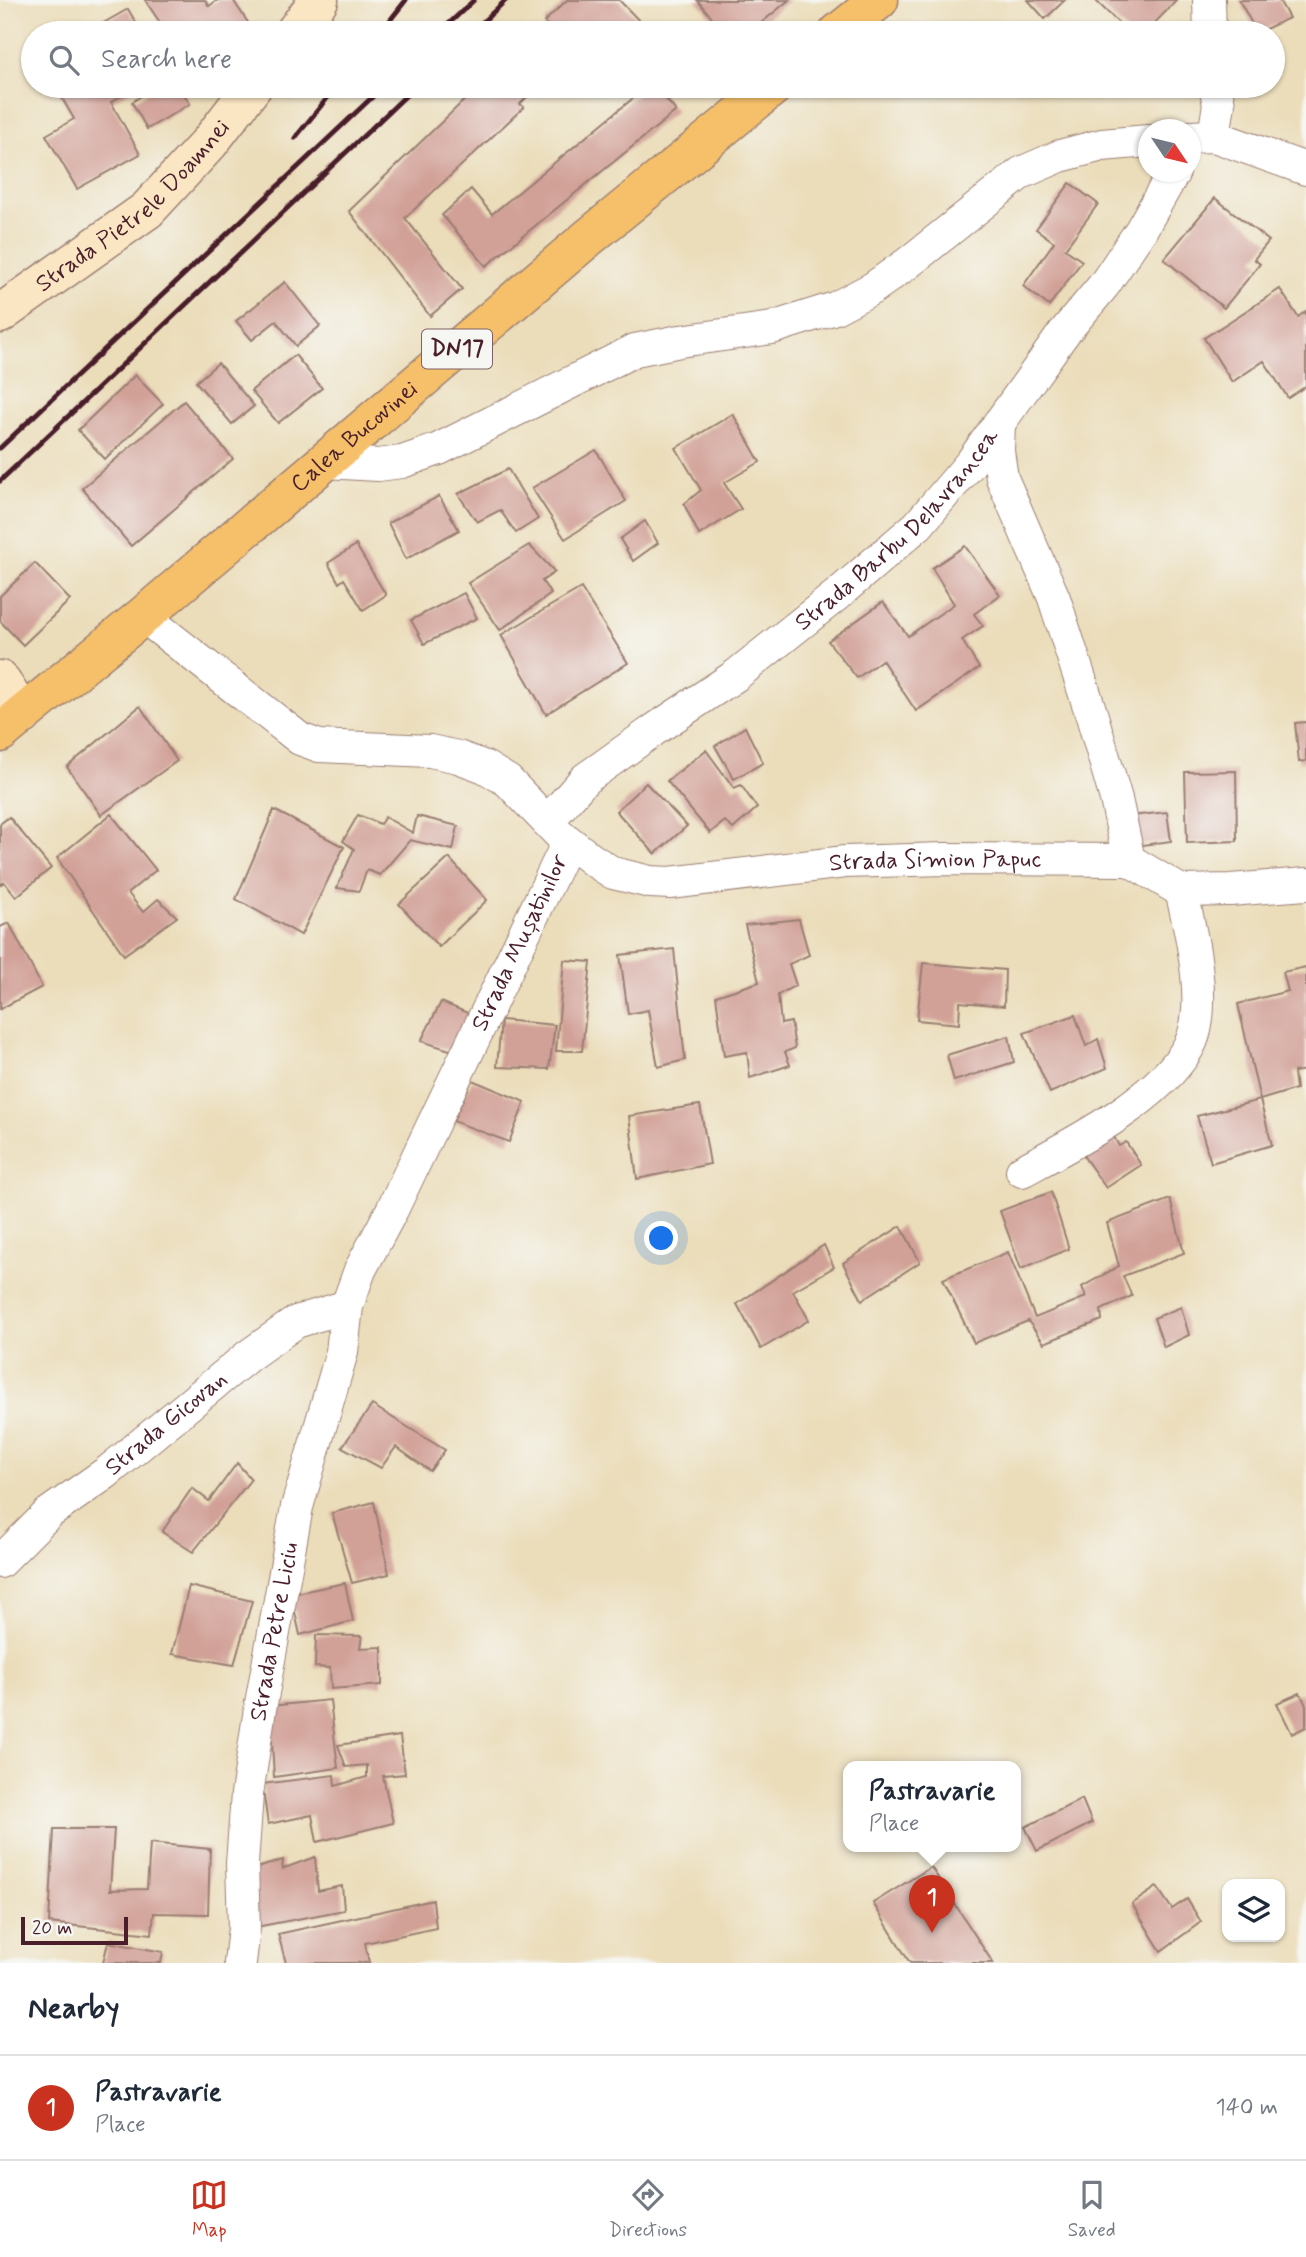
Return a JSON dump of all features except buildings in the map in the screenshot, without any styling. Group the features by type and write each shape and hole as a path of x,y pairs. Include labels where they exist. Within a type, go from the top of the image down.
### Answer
{"highway":[{"path":"853,21 879,0"},
{"name":"Calea Bucovinei","path":"11,724 143,616 588,238 759,98"}],"street":[{"path":"303,21 319,0"},
{"path":"1209,0 1210,21"},
{"name":"Strada Pietrele Doamnei","path":"0,314 147,210 210,142 244,98"},
{"path":"1201,131 1219,104 1217,98"},
{"path":"1201,138 1306,169"},
{"path":"325,462 379,465 402,462 439,449 635,350 772,328 835,308 873,288 1021,173 1070,153 1102,145 1138,142"},
{"name":"Strada Barbu Delavrancea","path":"558,832 585,779 735,676 918,525 944,496 1063,334 1104,285 1168,182"},
{"path":"999,423 998,451 1002,478 1054,598 1116,799 1129,860 1181,891 1230,891 1306,884"},
{"name":"Strada Mușatinilor","path":"143,616 300,740 319,746 430,751 458,757 485,767 508,781 558,832 398,1198 360,1270 347,1306"},
{"path":"0,680 11,724"},
{"name":"Strada Simion Papuc","path":"558,832 613,873 640,880 670,883 845,862 944,859 1129,860"},
{"path":"1023,1171 1118,1114 1162,1080 1189,1047 1196,1020 1197,992 1195,958 1181,891"},
{"name":"Strada Gicovan","path":"0,1562 49,1513 106,1474 248,1356 296,1322 347,1306"},
{"name":"Strada Petre Liciu","path":"240,1963 244,1928 242,1864 247,1794 260,1709 297,1507 342,1352 347,1306"}],"railway":[{"path":"389,21 406,0"},
{"path":"452,21 474,0"},
{"path":"484,21 506,0"},
{"path":"295,138 327,98"},
{"path":"0,448 371,98"},
{"path":"0,481 403,98"}],"place":[{"name":"Pastravarie","path":"932,1933"}]}
